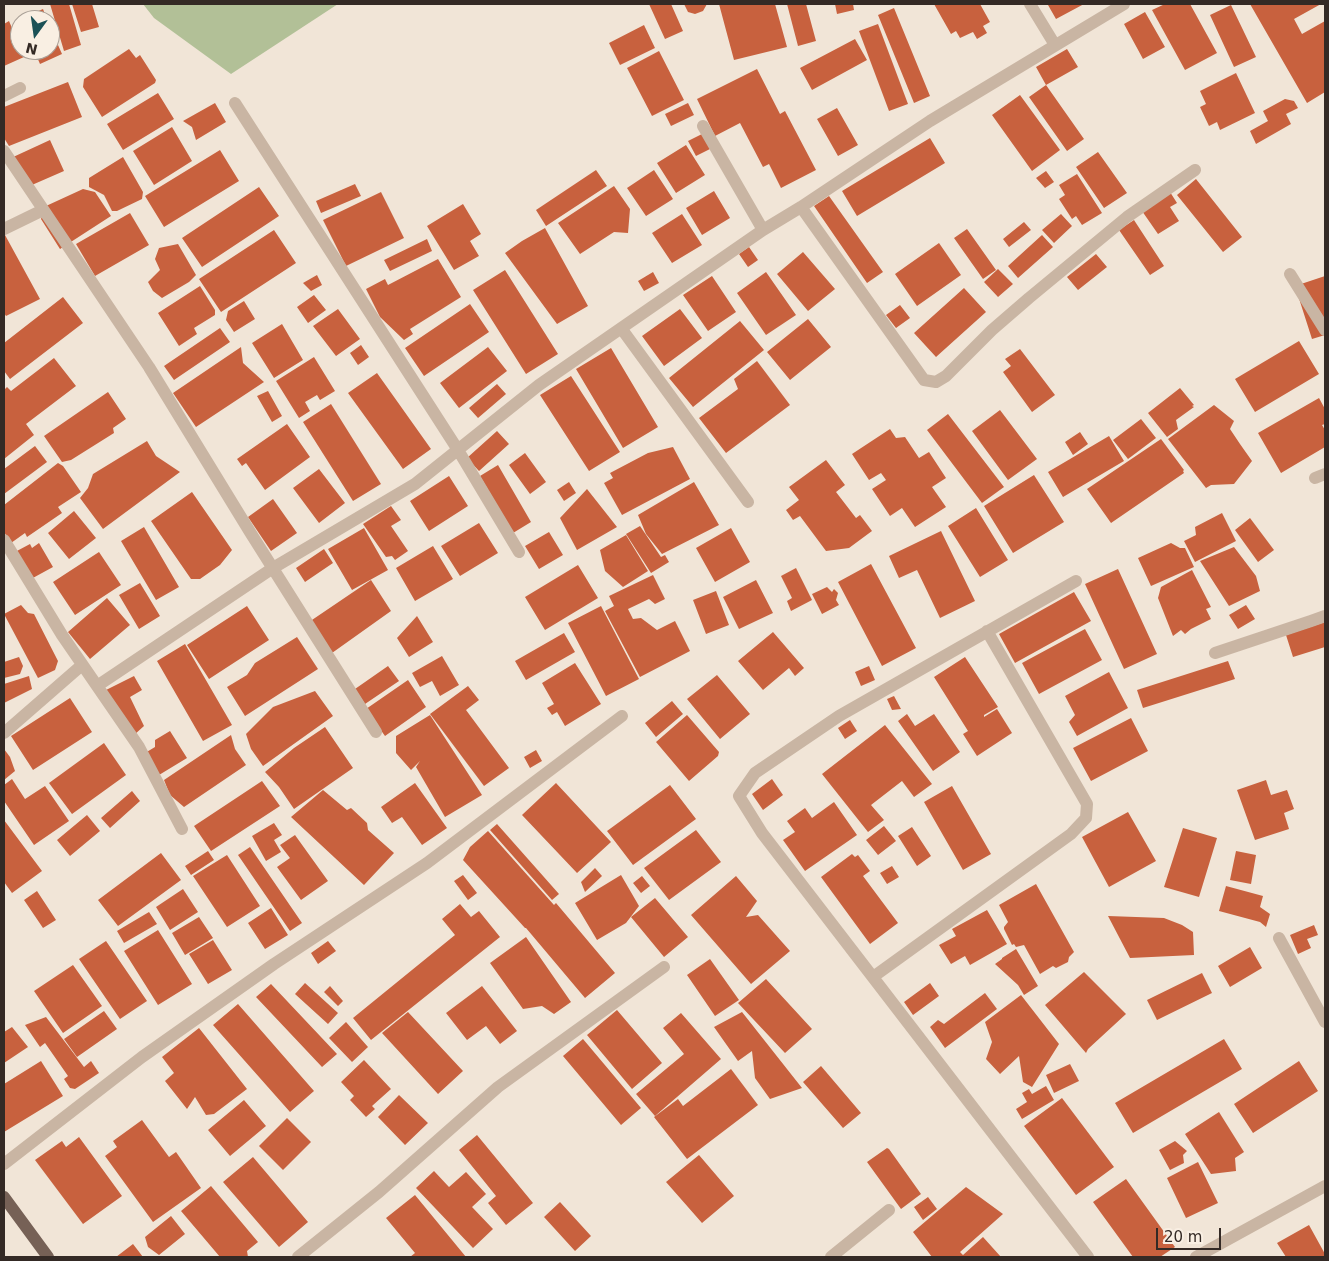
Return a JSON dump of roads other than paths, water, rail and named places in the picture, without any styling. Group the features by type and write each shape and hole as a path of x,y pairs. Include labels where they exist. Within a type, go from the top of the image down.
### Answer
{"main road":[{"path":"4,1197 48,1257"}],"street":[{"path":"1030,4 1055,45"},
{"path":"97,686 274,568 415,484 538,385 763,230 801,207 930,121 1124,4"},
{"path":"4,96 20,88"},
{"path":"235,103 458,450 519,552"},
{"path":"703,126 763,230"},
{"path":"4,151 150,367 376,732"},
{"path":"801,207 924,380 936,382 946,376 992,330 1022,304 1127,217 1195,170"},
{"path":"4,229 43,210"},
{"path":"1290,274 1325,330"},
{"path":"621,328 748,502"},
{"path":"4,540 62,635 139,747 182,829"},
{"path":"1076,581 839,716 755,773 738,796 762,833 1088,1257"},
{"path":"1215,652 1325,616"},
{"path":"873,977 1072,834 1086,818 1087,804 987,631"},
{"path":"4,733 82,664"},
{"path":"4,1164 142,1057 274,964 428,863 622,716"},
{"path":"1279,938 1325,1022"},
{"path":"298,1257 379,1192 498,1087 664,967"},
{"path":"1196,1257 1325,1186"},
{"path":"831,1257 889,1210"}]}
